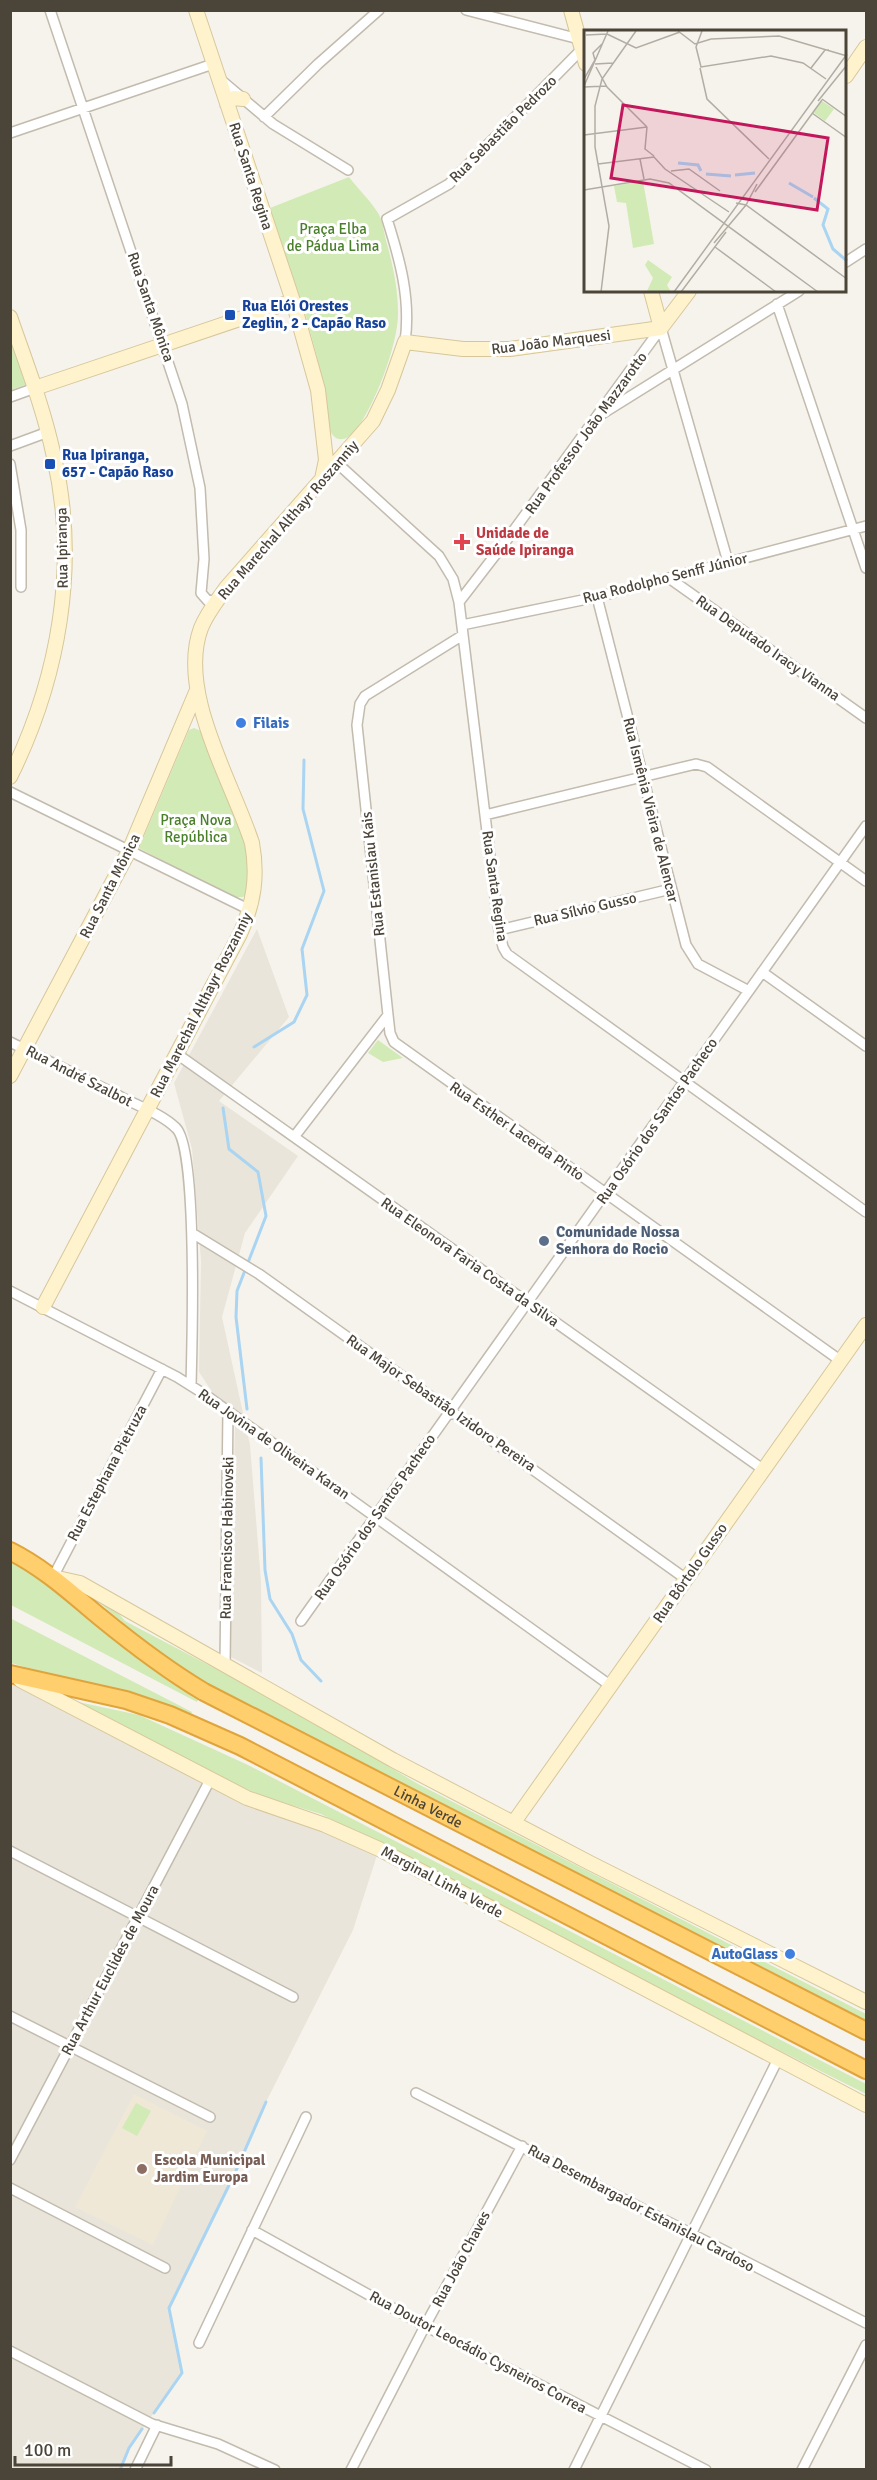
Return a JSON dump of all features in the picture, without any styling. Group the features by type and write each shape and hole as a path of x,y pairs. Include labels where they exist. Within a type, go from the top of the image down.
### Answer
{"highway":[{"name":"Linha Verde","path":"10,1551 53,1577 140,1649 204,1692 867,2031"},
{"path":"10,1674 126,1700 170,1715 240,1746 867,2070"}],"main road":[{"name":"Rua Santa Regina","path":"196,10 293,301 318,390 325,468 320,483"},
{"path":"571,10 582,43"},
{"path":"847,75 867,47"},
{"path":"227,104 234,98 243,99"},
{"path":"651,292 662,328"},
{"name":"Rua Professor João Mazzarotto","path":"662,328 688,292"},
{"path":"35,388 293,301"},
{"name":"Rua Ipiranga","path":"10,317 35,388 54,457 63,514 65,574 55,650 44,694 29,737 10,777"},
{"name":"Rua João Marquesi","path":"405,342 463,349 502,349 662,328"},
{"name":"Rua Marechal Althayr Roszanniy","path":"43,1308 240,934 250,910 256,879 252,843 203,715 197,690 195,662 199,635 217,600 338,463 381,407 405,342"},
{"path":"324,444 334,451 351,447"},
{"name":"Rua Santa Mônica","path":"10,1076 129,851 197,690"},
{"name":"Rua Bôrtolo Gusso","path":"514,1822 867,1325"},
{"path":"53,1577 80,1583 393,1760 590,1863 867,2002"},
{"name":"Marginal Linha Verde","path":"10,1674 247,1798 325,1825 379,1849 867,2105"}],"street":[{"name":"Rua Santa Mônica","path":"50,10 182,404 196,461 202,507 204,559 201,589 205,600 211,602 217,600"},
{"path":"264,117 318,64 379,10"},
{"path":"466,10 582,43"},
{"name":"Rua Sebastião Pedrozo","path":"387,219 449,183 582,43"},
{"path":"10,133 83,108 216,70 243,99 264,117 348,170"},
{"name":"Rua Marechal Althayr Roszanniy","path":"387,219 406,289 405,342"},
{"path":"847,261 867,249"},
{"path":"597,417 797,292"},
{"path":"777,304 867,568"},
{"path":"662,328 728,562"},
{"name":"Rua Professor João Mazzarotto","path":"459,602 662,328"},
{"path":"10,397 35,388"},
{"path":"10,446 48,432"},
{"name":"Rua Santa Regina","path":"338,463 439,556 453,579 459,602 499,930 507,954 867,1212"},
{"path":"10,464 18,507 22,559 21,587"},
{"name":"Rua Rodolpho Senff Júnior","path":"462,625 597,597 867,526"},
{"path":"10,553 22,559"},
{"name":"Rua Deputado Iracy Vianna","path":"669,578 867,718"},
{"name":"Rua Ismênia Vieira de Alencar","path":"597,597 682,933 691,956 708,971 749,991"},
{"name":"Rua Estanislau Kais","path":"388,1015 358,713 360,704 373,690 463,635"},
{"path":"485,815 688,765 702,765 867,881"},
{"path":"10,792 250,910"},
{"name":"Rua Osório dos Santos Pacheco","path":"301,1621 867,826"},
{"name":"Rua Sílvio Gusso","path":"499,930 671,889"},
{"path":"762,972 867,1046"},
{"path":"294,1137 388,1015"},
{"name":"Rua Esther Lacerda Pinto","path":"388,1015 390,1033 394,1042 841,1361"},
{"name":"Rua André Szalbot","path":"10,1042 147,1110"},
{"name":"Rua Eleonora Faria Costa da Silva","path":"177,1054 764,1470"},
{"path":"147,1110 175,1127 183,1140 192,1233 191,1385"},
{"name":"Rua Major Sebastião Izidoro Pereira","path":"192,1233 259,1274 686,1579"},
{"name":"Rua Jovina de Oliveira Karan","path":"10,1291 191,1385 611,1686"},
{"name":"Rua Estephana Pietruza","path":"53,1577 162,1369"},
{"name":"Rua Francisco Habinovski","path":"225,1666 228,1410"},
{"name":"Rua Arthur Euclides de Moura","path":"10,2160 210,1780"},
{"path":"10,1851 292,1997"},
{"path":"10,2016 210,2117"},
{"path":"574,2469 778,2059"},
{"name":"Rua Desembargador Estanislau Cardoso","path":"416,2093 690,2235 867,2323"},
{"path":"199,2343 306,2117"},
{"name":"Rua João Chaves","path":"351,2469 522,2146"},
{"path":"10,2188 165,2268"},
{"name":"Rua Doutor Leocádio Cysneiros Correa","path":"252,2230 425,2326 706,2469"},
{"path":"802,2469 867,2345"},
{"path":"10,2351 154,2425 218,2444 275,2469"},
{"path":"135,2469 154,2425"}],"shaded area":[{"path":"257,929 289,1017 219,1101 298,1156 245,1233 222,1317 250,1445 261,1581 262,1673 229,1656 235,1427 199,1372 201,1261 192,1149 174,1083"},
{"path":"10,1675 210,1780 379,1849 353,1930 266,2102 235,2173 169,2308 182,2373 129,2448 120,2469 11,2469"},
{"name":"Escola Municipal Jardim Europa","path":"134,2094 207,2131 153,2245 75,2207"}],"green space":[{"name":"Praça Elba de Pádua Lima","path":"349,177 381,220 395,278 398,312 390,357 377,392 354,432 348,437 338,439 330,430 317,357 306,316 270,208"},
{"path":"10,336 27,384 11,390 10,390"},
{"name":"Praça Nova República","path":"194,728 206,733 236,811 249,856 248,893 243,897 232,897 139,848 189,730"},
{"path":"378,1040 403,1058 383,1062 368,1053"},
{"path":"10,1562 60,1594 144,1663 199,1698 197,1702 11,1605"},
{"path":"88,1593 115,1605 113,1610 125,1621 296,1711 418,1784 866,2014 866,2024 209,1686 150,1646"},
{"path":"10,1618 192,1712 190,1716 11,1663"},
{"path":"78,1702 139,1715 248,1765 866,2084 866,2094 640,1980 321,1814 268,1798 206,1772"},
{"path":"136,2103 151,2111 137,2136 122,2128"}],"waterway":[{"path":"254,1047 294,1022 307,995 302,949 324,891 303,809 304,760"},
{"path":"223,1108 229,1149 258,1172 266,1216 237,1291 236,1317 247,1409"},
{"path":"261,1458 265,1570 270,1599 292,1634 301,1660 321,1681"},
{"path":"154,2413 182,2373 169,2308 235,2173 266,2102"},
{"path":"120,2470 129,2448 142,2429"}],"place":[{"name":"Rua Elói Orestes Zeglin, 2 - Capão Raso","path":"230,315"},
{"name":"Rua Ipiranga, 657 - Capão Raso","path":"50,464"},
{"name":"Unidade de Saúde Ipiranga","path":"462,542"},
{"name":"Filais","path":"241,723"},
{"name":"Comunidade Nossa Senhora do Rocio","path":"544,1241"},
{"name":"AutoGlass","path":"790,1954"},
{"name":"Escola Municipal Jardim Europa","path":"142,2169"}]}
